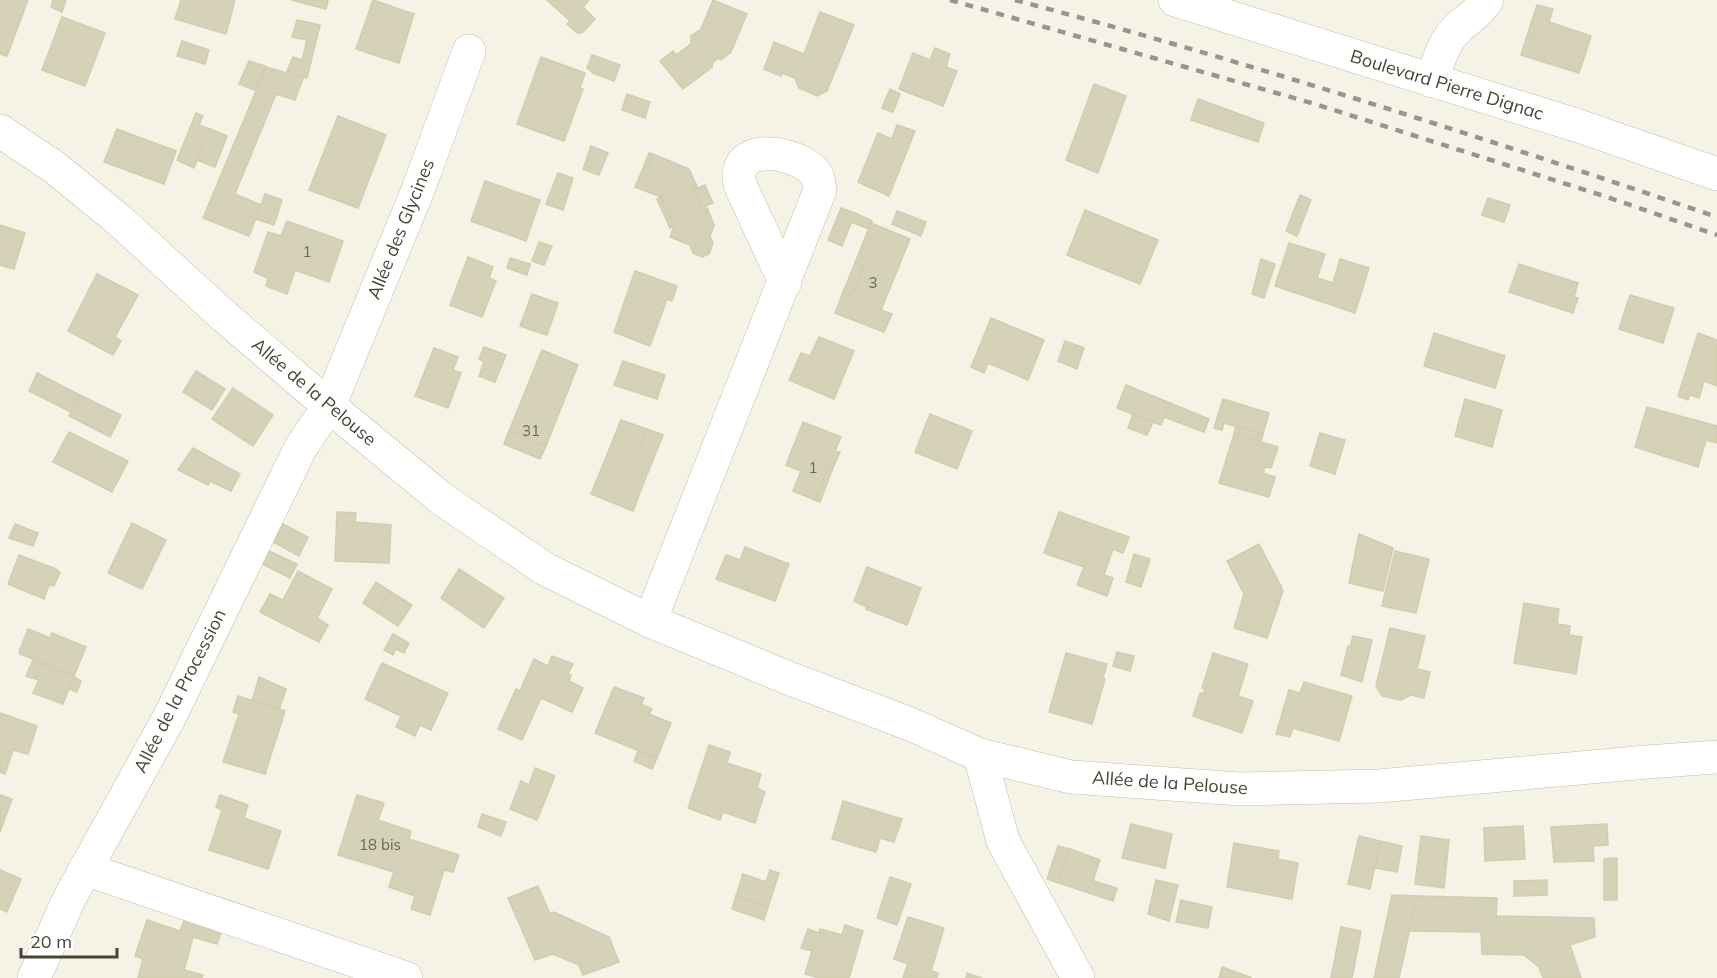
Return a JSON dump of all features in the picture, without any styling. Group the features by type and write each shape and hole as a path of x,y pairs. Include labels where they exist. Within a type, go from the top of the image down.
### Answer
{"street":[{"name":"Boulevard Pierre Dignac","path":"1175,0 1579,126 1717,174"},
{"path":"1432,81 1444,47 1451,36 1479,12 1487,0"},
{"name":"Allée des Glycines","path":"328,406 418,190 469,51"},
{"name":"Allée de la Pelouse","path":"0,131 54,167 119,220 225,317 328,406 442,499 536,563 650,621 791,679 910,724 980,755 1071,777 1240,789 1379,786 1717,758"},
{"path":"650,621 785,282"},
{"name":"Allée de la Procession","path":"34,978 69,899 169,718 301,447 328,406"},
{"path":"980,755 1004,841 1078,978"},
{"path":"85,869 406,978"}],"building":[{"path":"0,0 28,0 7,56 0,54"},
{"path":"53,0 66,0 62,12 51,7"},
{"path":"181,0 235,0 226,34 175,19"},
{"path":"291,0 328,0 326,9"},
{"path":"373,0 414,14 399,63 356,49"},
{"path":"547,0 589,0 583,7 595,19 582,33 577,33 567,24 570,21"},
{"path":"713,0 747,14 731,52 721,60 719,58 713,62 712,67 683,89 660,61 673,51 676,55 691,44 691,36 701,29"},
{"path":"1537,5 1553,9 1549,22 1591,36 1585,55 1527,36"},
{"path":"820,12 854,25 827,91 817,96 799,88 795,78 782,73 781,76 764,69 774,42 804,54"},
{"path":"62,17 105,33 85,86 42,70"},
{"path":"297,20 320,25 307,78 287,71 293,57 302,60 307,40 292,37"},
{"path":"1527,36 1585,55 1579,73 1521,55"},
{"path":"182,41 209,50 205,64 177,56"},
{"path":"935,48 950,54 946,67 957,71 943,106 899,89 913,53 930,60"},
{"path":"592,55 620,65 614,81 593,73 587,68"},
{"path":"541,57 585,73 580,88 583,89 564,141 517,124"},
{"path":"249,61 265,66 255,90 239,84"},
{"path":"266,67 303,78 295,100 276,94 235,194 261,205 249,236 203,218"},
{"path":"1094,84 1126,96 1098,173 1066,160"},
{"path":"890,89 900,94 893,112 882,108"},
{"path":"627,94 650,102 645,118 622,110"},
{"path":"1198,99 1264,123 1258,142 1191,120"},
{"path":"196,113 203,116 199,125 210,129 194,168 177,160"},
{"path":"338,116 386,135 358,208 309,190"},
{"path":"897,125 915,131 889,196 858,182 878,133 892,139"},
{"path":"117,129 176,151 164,184 104,162"},
{"path":"210,129 227,136 215,167 197,160"},
{"path":"591,146 608,153 599,175 583,169"},
{"path":"649,153 653,154 647,168 644,166"},
{"path":"653,154 689,169 696,184 692,186 704,212 708,210 714,225 710,236 713,243 709,254 702,257 693,253 690,245 670,237 674,225 661,197 635,187 644,166 647,168"},
{"path":"558,173 573,178 563,210 546,204"},
{"path":"485,181 540,200 526,241 471,221"},
{"path":"696,184 698,188 705,185 713,203 705,206 708,210 704,212 692,186"},
{"path":"265,194 282,200 274,225 256,219"},
{"path":"1300,195 1311,200 1297,236 1286,231"},
{"path":"661,197 674,225 670,228 657,199"},
{"path":"1488,198 1510,205 1504,222 1482,215"},
{"path":"841,208 855,213 842,246 828,240"},
{"path":"1085,210 1158,240 1140,284 1067,255"},
{"path":"897,211 926,222 921,236 892,224"},
{"path":"855,213 872,221 869,229 851,222"},
{"path":"287,221 343,241 329,282 295,270 287,294 266,286 268,278 254,272 268,232 281,236"},
{"path":"871,223 910,239 881,310 892,314 884,332 835,313 843,292 852,296 864,267 855,263"},
{"path":"0,225 25,233 14,269 0,265"},
{"path":"539,242 552,246 544,265 532,261"},
{"path":"1289,243 1325,254 1317,278 1333,283 1340,259 1369,268 1355,313 1275,286"},
{"path":"468,257 493,267 489,278 496,281 482,317 450,305"},
{"path":"510,258 530,264 527,275 507,268"},
{"path":"1261,259 1275,264 1264,298 1252,294"},
{"path":"855,263 864,267 852,296 843,292"},
{"path":"1519,264 1578,283 1574,297 1578,298 1573,313 1509,292"},
{"path":"635,271 677,286 672,301 667,299 650,346 614,332"},
{"path":"97,274 138,295 115,337 121,341 113,355 68,331"},
{"path":"532,294 558,303 547,335 520,326"},
{"path":"1630,295 1674,308 1663,343 1619,329"},
{"path":"991,318 1044,340 1028,380 988,363 984,373 971,367"},
{"path":"1434,333 1505,356 1495,388 1424,366"},
{"path":"1698,333 1717,340 1717,386 1704,381 1699,398 1690,395 1688,400 1678,396"},
{"path":"819,337 854,351 834,399 789,380 801,353 810,356"},
{"path":"1065,341 1084,348 1077,369 1058,361"},
{"path":"484,347 506,355 495,382 479,376 484,362 479,359"},
{"path":"434,348 458,357 453,370 461,373 448,408 415,396"},
{"path":"542,350 578,365 546,446 509,431"},
{"path":"623,361 665,375 657,399 614,385"},
{"path":"196,371 225,389 212,410 183,392"},
{"path":"37,373 80,395 71,412 29,391"},
{"path":"1126,385 1170,403 1161,425 1117,408"},
{"path":"233,388 273,415 253,446 212,419"},
{"path":"80,395 121,415 110,437 69,416"},
{"path":"1223,399 1269,413 1263,434 1224,423 1222,430 1214,428"},
{"path":"1465,399 1502,410 1492,447 1455,436"},
{"path":"1170,403 1209,419 1204,432 1164,417"},
{"path":"1647,407 1717,426 1717,443 1706,440 1698,467 1635,447"},
{"path":"930,414 972,431 957,469 915,452"},
{"path":"1133,414 1153,422 1147,435 1128,428"},
{"path":"621,420 647,429 641,445 615,435"},
{"path":"803,422 841,437 835,451 840,452 834,465 830,464 815,500 793,491 801,471 786,465"},
{"path":"1236,426 1263,434 1261,442 1234,434"},
{"path":"647,429 663,435 649,470 644,471 642,478 644,482 633,511 591,494 615,435 641,445"},
{"path":"509,431 546,446 540,459 504,444"},
{"path":"69,432 128,461 112,492 53,462"},
{"path":"1320,433 1345,440 1335,474 1310,466"},
{"path":"1234,434 1278,447 1271,468 1265,467 1263,473 1275,477 1269,497 1219,483"},
{"path":"193,448 240,474 231,491 210,481 208,485 178,470"},
{"path":"830,464 834,465 820,502 815,500"},
{"path":"649,470 644,482 642,478 644,471"},
{"path":"337,512 356,513 355,522 391,525 389,563 335,561"},
{"path":"1059,512 1129,537 1123,553 1113,549 1104,575 1113,578 1107,596 1077,585 1084,567 1044,553"},
{"path":"132,523 166,540 142,589 108,573"},
{"path":"15,524 38,533 33,546 9,538"},
{"path":"283,524 308,537 299,556 273,542"},
{"path":"1359,534 1393,548 1383,591 1349,583"},
{"path":"1259,544 1281,586 1275,601 1279,603 1267,638 1234,628 1244,594 1227,561"},
{"path":"745,547 789,564 775,601 716,579 726,555 740,560"},
{"path":"269,551 297,564 290,578 262,564"},
{"path":"1395,551 1429,559 1416,613 1382,606"},
{"path":"1134,554 1150,559 1141,587 1126,582"},
{"path":"19,555 56,569 60,573 54,586 49,585 44,599 8,584"},
{"path":"867,567 921,588 907,625 866,609 867,607 854,601"},
{"path":"459,569 504,598 484,628 441,598"},
{"path":"298,571 332,589 317,618 328,625 319,642 260,612 270,594 283,600"},
{"path":"376,582 391,592 378,613 363,603"},
{"path":"1281,586 1283,591 1279,603 1275,601"},
{"path":"391,592 412,605 398,626 378,613"},
{"path":"1524,603 1559,609 1557,624 1570,626 1569,635 1582,637 1576,674 1514,663"},
{"path":"1390,628 1425,636 1417,669 1430,672 1424,698 1411,695 1401,700 1382,696 1376,686"},
{"path":"28,629 50,638 52,633 86,647 74,676 20,654"},
{"path":"393,634 409,643 404,653 396,649 393,655 384,650"},
{"path":"1353,636 1372,640 1362,682 1341,675 1348,646 1350,647"},
{"path":"1117,652 1134,656 1130,671 1113,666"},
{"path":"1066,653 1107,664 1092,724 1049,712"},
{"path":"1213,653 1248,664 1238,696 1253,701 1242,733 1193,716 1200,693 1203,694 1205,689 1202,688"},
{"path":"552,656 573,664 568,674 571,675 569,681 583,688 572,712 541,698 522,740 498,729 516,689 520,691 534,659 548,666"},
{"path":"33,660 74,676 63,704 33,693 39,680 26,676"},
{"path":"382,663 448,693 431,730 420,725 415,736 396,727 401,716 365,699"},
{"path":"74,677 81,681 77,692 69,689"},
{"path":"259,677 286,689 279,710 252,701"},
{"path":"1304,682 1352,696 1339,741 1293,728 1290,737 1276,734 1289,690 1300,693"},
{"path":"614,687 644,698 639,710 671,723 657,758 595,733"},
{"path":"238,696 285,711 265,774 223,762 239,714 233,712"},
{"path":"641,704 652,709 649,714 639,710"},
{"path":"0,713 37,726 28,754 13,750 5,774 0,772"},
{"path":"709,745 730,752 727,763 761,774 757,788 765,792 755,823 723,812 720,820 688,808"},
{"path":"638,751 657,758 652,769 634,761"},
{"path":"535,768 555,776 537,820 510,809 521,781 529,785"},
{"path":"0,795 12,799 0,832"},
{"path":"220,795 248,805 244,818 281,831 268,869 209,850 222,810 216,807"},
{"path":"357,795 384,803 378,820 411,831 409,839 459,855 453,872 444,870 430,915 411,909 415,896 389,887 394,872 338,855"},
{"path":"843,801 902,819 894,842 880,838 876,852 832,839"},
{"path":"482,814 506,822 501,836 478,827"},
{"path":"1131,824 1172,834 1165,868 1122,858"},
{"path":"1607,824 1608,845 1593,846 1594,861 1554,862 1551,827"},
{"path":"1523,826 1525,859 1485,861 1484,828"},
{"path":"1359,836 1380,841 1370,889 1348,884"},
{"path":"1421,836 1449,840 1444,888 1415,884"},
{"path":"1380,841 1402,846 1397,872 1375,868"},
{"path":"1234,843 1279,851 1278,859 1298,863 1292,899 1227,887"},
{"path":"1058,846 1070,849 1059,883 1047,879"},
{"path":"1070,849 1100,860 1093,881 1117,888 1113,901 1059,883"},
{"path":"1617,858 1617,900 1604,900 1604,859"},
{"path":"0,870 21,879 7,912 0,909"},
{"path":"770,870 779,873 768,907 736,896 743,874 766,882"},
{"path":"890,877 911,884 897,925 877,918"},
{"path":"1156,880 1178,885 1169,921 1148,914"},
{"path":"1547,880 1547,895 1514,896 1514,881"},
{"path":"538,886 550,914 554,912 609,937 619,962 583,975 579,965 553,954 535,960 508,898"},
{"path":"1392,895 1417,896 1399,978 1374,978"},
{"path":"736,896 768,907 764,920 732,909"},
{"path":"1417,896 1497,898 1496,916 1594,918 1595,937 1570,945 1581,978 1543,978 1539,967 1524,955 1482,954 1481,932 1409,931"},
{"path":"1181,900 1212,907 1208,928 1176,922"},
{"path":"908,917 944,928 931,971 894,959"},
{"path":"185,918 222,930 217,944 193,937 184,970 203,975 202,978 138,978 143,959 135,956 147,920 180,931"},
{"path":"845,925 863,931 849,978 820,978 805,974 812,951 801,948 808,929 819,933 820,929 842,935"},
{"path":"1341,927 1361,931 1352,978 1331,978"},
{"path":"908,963 938,973 937,978 903,978"},
{"path":"1222,967 1252,978 1219,978"},
{"path":"967,973 982,978 966,978"}],"railway":[{"path":"950,0 1315,104 1607,197 1717,235"},
{"path":"1015,0 1192,49 1368,102 1717,217"}]}
